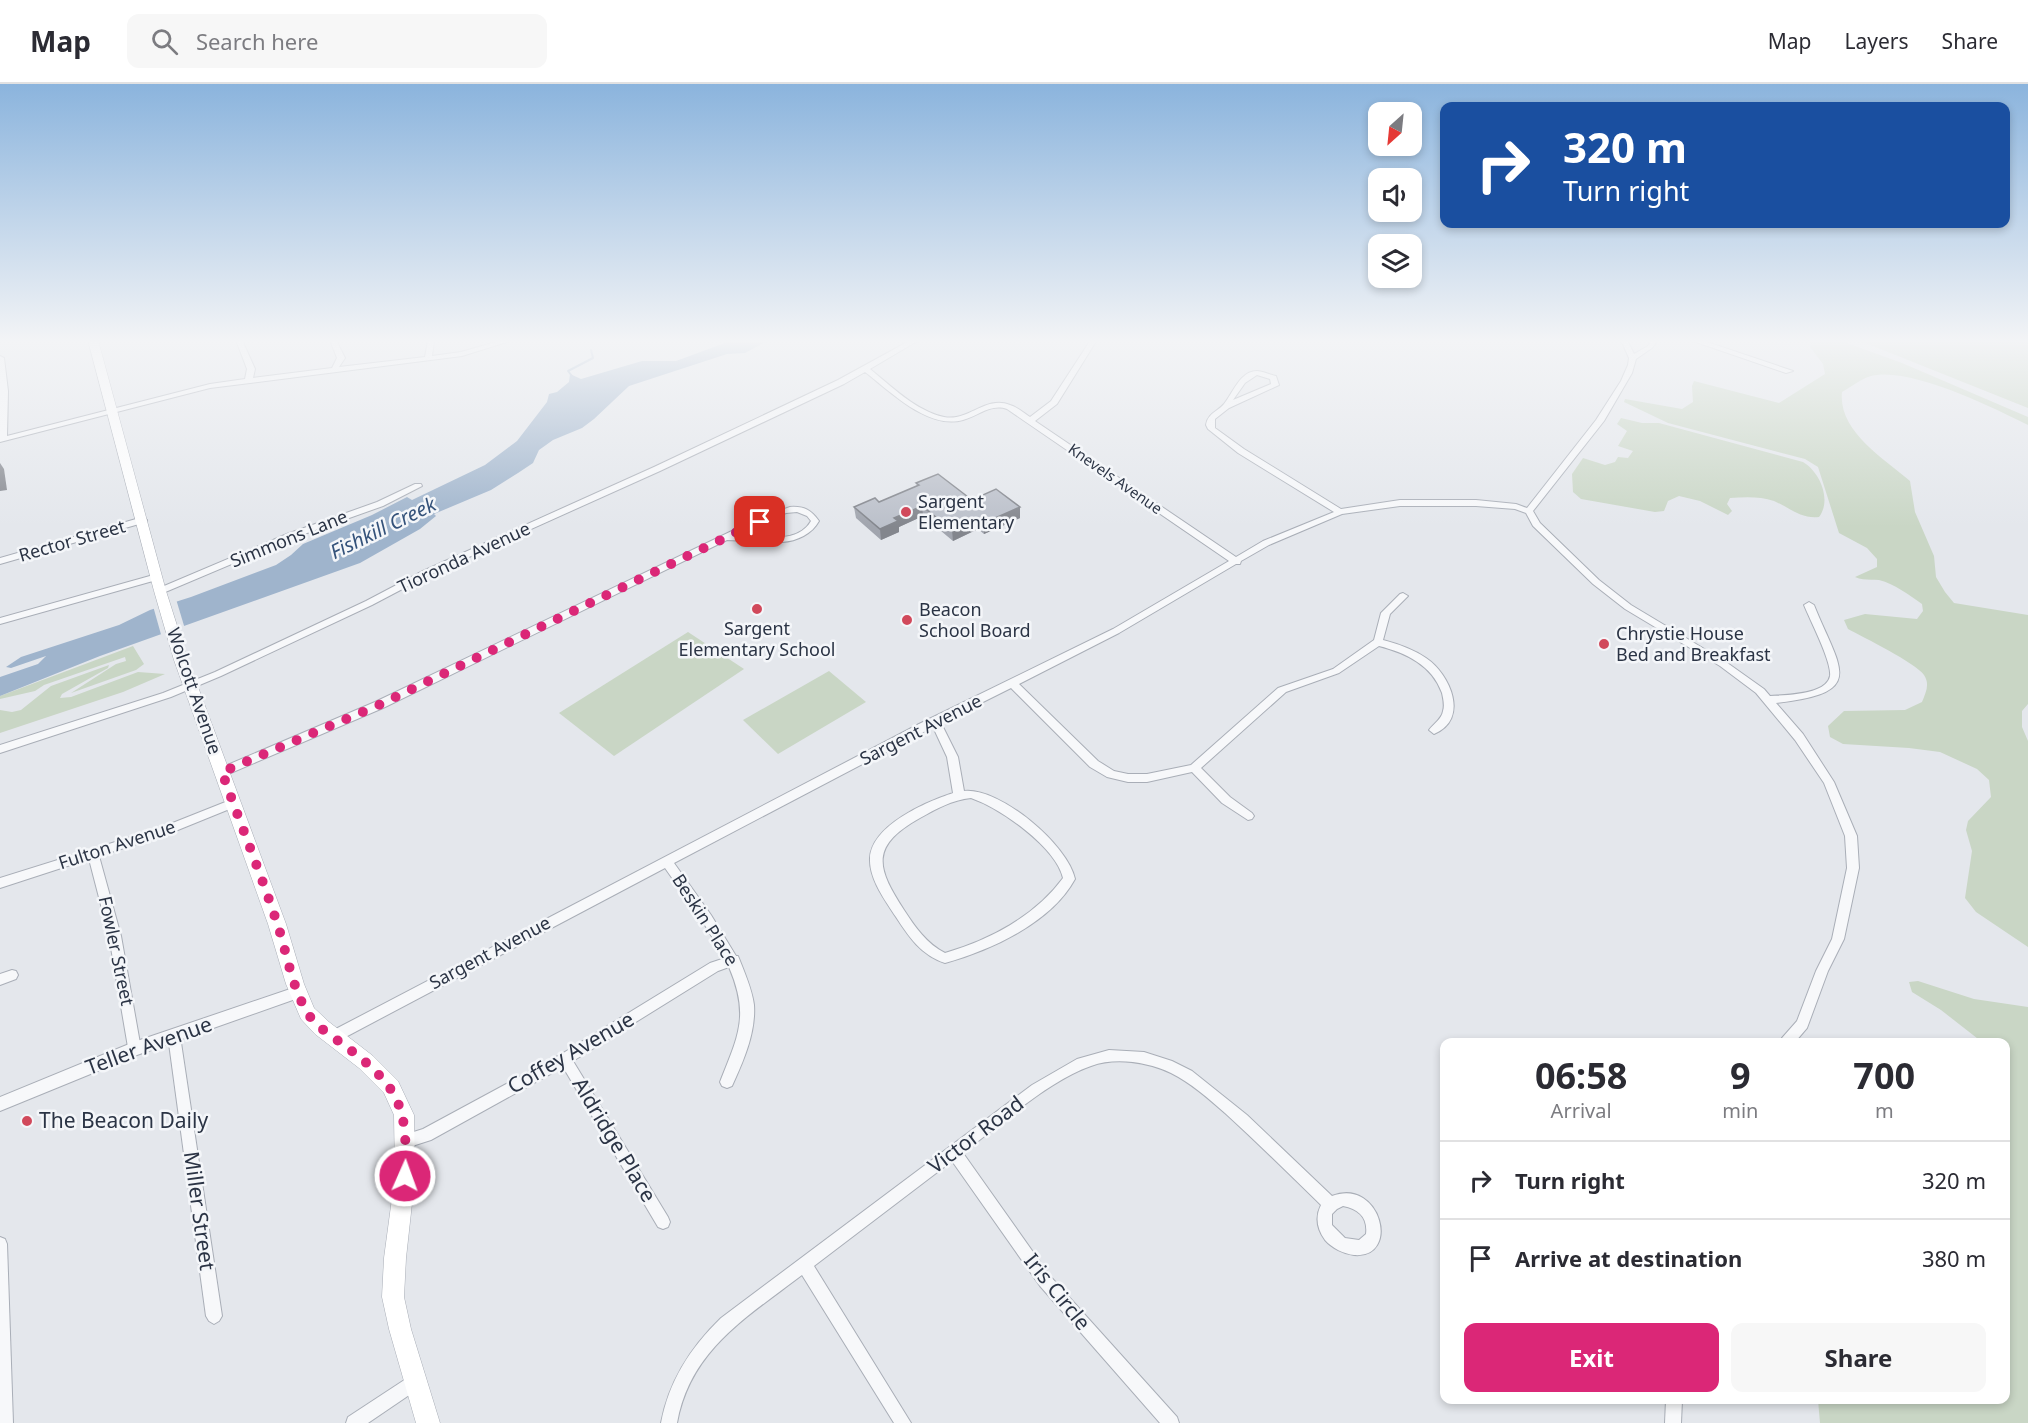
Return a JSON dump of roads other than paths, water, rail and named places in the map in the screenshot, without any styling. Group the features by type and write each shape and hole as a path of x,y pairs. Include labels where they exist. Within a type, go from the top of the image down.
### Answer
{"main road":[{"name":"Wolcott Avenue","path":"111,402 181,660 307,1013 333,1037 366,1062 391,1087 404,1115 405,1176 394,1258 393,1297 428,1423"}],"street":[{"path":"4,402 2,439 146,402"},
{"name":"Tioronda Avenue","path":"0,749 189,682 369,603 426,573 667,464 796,402"},
{"name":"Knevels Avenue","path":"913,402 933,417 952,421 1000,404 1010,407 1237,562"},
{"path":"1031,420 1047,410 1054,402"},
{"path":"1226,406 1229,402"},
{"path":"1235,402 1211,417 1212,429 1241,452 1340,512"},
{"path":"1609,402 1600,421 1529,511 1536,524 1596,582 1628,607 1736,672 1769,700 1799,737 1829,782 1842,811 1853,850 1853,870 1839,939 1822,970 1802,1024 1790,1038"},
{"name":"Simmons Lane","path":"161,593 290,536 380,504 418,486"},
{"name":"Sargent Avenue","path":"333,1037 934,722 1116,631 1266,543 1340,512 1400,503 1476,503 1516,507 1529,511"},
{"path":"222,772 379,705 719,540 762,520 797,508 809,512 815,521 812,528 781,540 770,542 737,537 719,540"},
{"name":"Rector Street","path":"0,561 143,520"},
{"path":"762,520 758,524 760,533 765,537 781,540"},
{"path":"0,621 157,577"},
{"path":"1013,684 1094,764 1111,774 1128,778 1148,778 1194,768 1282,690 1336,671 1378,642 1386,613 1403,596"},
{"path":"1769,700 1810,695 1831,687 1835,682 1835,663 1809,605"},
{"path":"1378,642 1413,653 1436,671 1450,704 1447,716 1434,730"},
{"path":"934,722 951,747 957,765 959,795"},
{"path":"1194,768 1226,800 1248,816"},
{"path":"971,794 986,798 1004,807 1028,824 1067,867 1069,879 1060,894 1043,910 974,950 945,958 922,945 884,890 878,876 876,852 882,838 890,829 959,795 971,794"},
{"name":"Fulton Avenue","path":"0,883 164,831 232,803"},
{"name":"Fowler Street","path":"93,855 115,936 134,1049"},
{"name":"Beskin Place","path":"667,862 734,960 745,991 747,1023 742,1044 727,1082"},
{"name":"Coffey Avenue","path":"406,1141 426,1135 565,1059 714,967 734,960"},
{"name":"Teller Avenue","path":"0,1104 134,1049 299,992"},
{"name":"Miller Street","path":"174,1036 214,1316"},
{"name":"Victor Road","path":"669,1423 670,1410 684,1376 706,1342 726,1323 1037,1089 1062,1073 1099,1058 1128,1056 1165,1065 1186,1075 1232,1112 1330,1204"},
{"name":"Aldridge Place","path":"565,1059 663,1222"},
{"name":"Iris Circle","path":"954,1152 1046,1281 1171,1423"},
{"path":"0,1244 5,1423"},
{"path":"804,1264 903,1423"},
{"path":"354,1423 415,1381"},
{"path":"1673,1423 1674,1404"}],"water":[{"name":"Fishkill Creek","path":"547,402 612,402 582,428 553,440 539,450 533,463 518,473 491,490 434,514 436,516 420,529 360,563 100,656 0,696 0,677 38,664 46,656 11,668 6,667 21,657 119,625 150,610 276,565 303,544 372,515 407,497 412,500 485,465 517,441"}],"place":[{"name":"Sargent Elementary","path":"906,512"},
{"name":"Sargent Elementary School","path":"757,609"},
{"name":"Beacon School Board","path":"907,620"},
{"name":"Chrystie House Bed and Breakfast","path":"1604,644"},
{"name":"The Beacon Daily","path":"27,1121"}]}
